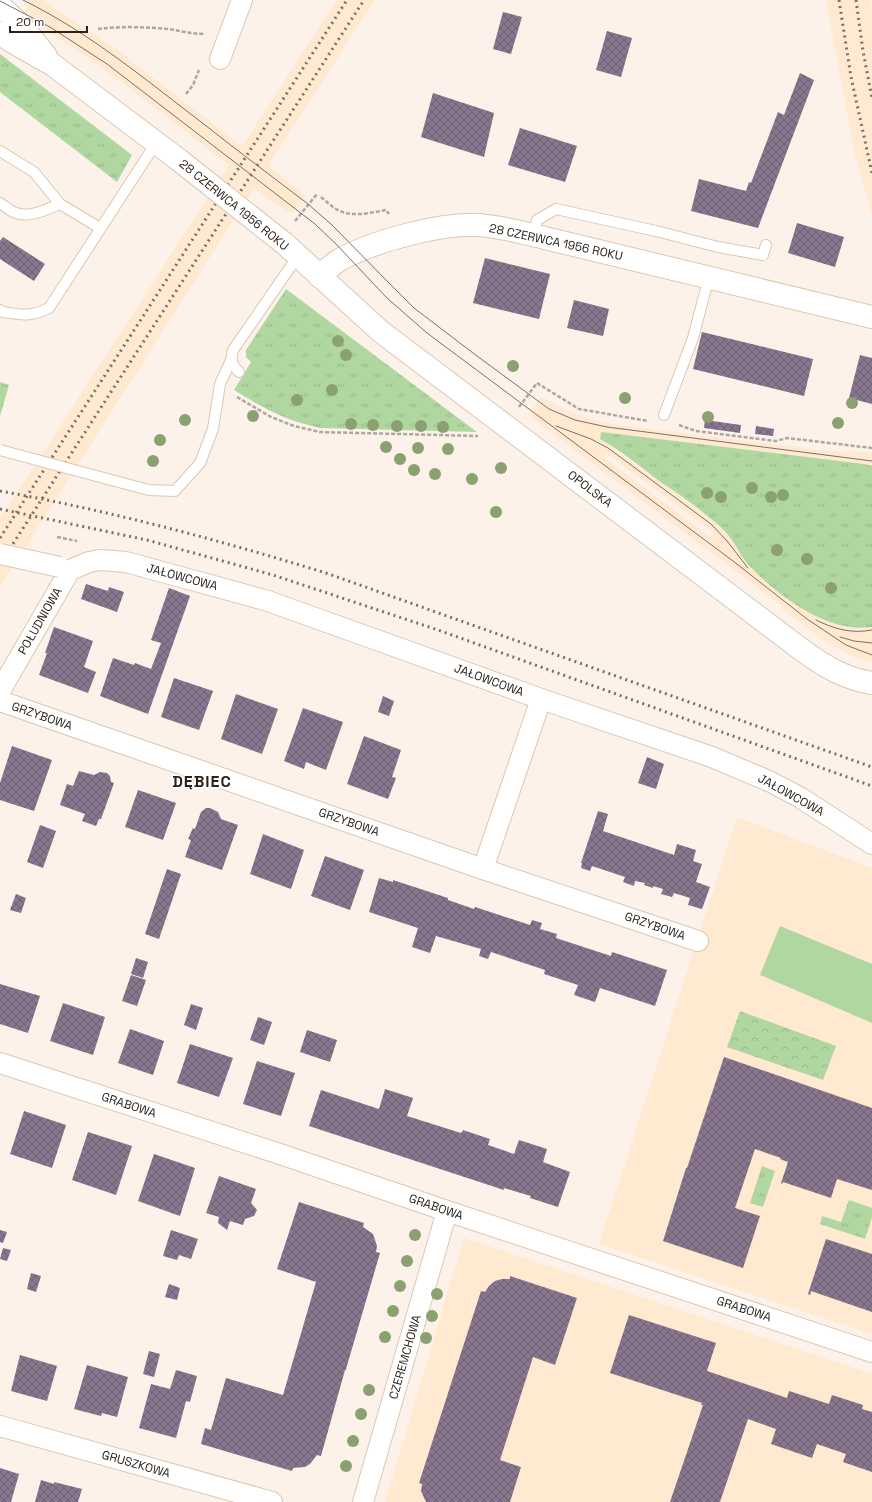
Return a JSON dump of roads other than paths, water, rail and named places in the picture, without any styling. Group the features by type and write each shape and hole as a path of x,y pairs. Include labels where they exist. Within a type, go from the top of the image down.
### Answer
{"street":[{"path":"220,60 242,0"},
{"name":"28 CZERWCA 1956 ROKU","path":"0,6 22,26 53,65"},
{"name":"28 CZERWCA 1956 ROKU","path":"0,33 53,65 179,160 291,250 319,276 340,260 352,254 405,236 440,228 468,225 503,228 872,317"},
{"name":"OPOLSKA","path":"319,276 380,331 802,650 835,672 872,684"},
{"path":"0,554 65,568"},
{"name":"JAŁOWCOWA","path":"65,568 100,560 126,562 268,601 541,699 712,757 771,782 801,798 872,844"},
{"name":"POŁUDNIOWA","path":"0,691 65,568"},
{"path":"484,869 541,699"},
{"name":"GRZYBOWA","path":"0,701 484,869 698,941"},
{"name":"GRABOWA","path":"0,1063 282,1155 872,1352"},
{"name":"CZEREMCHOWA","path":"363,1502 446,1211"},
{"name":"GRUSZKOWA","path":"0,1426 272,1502"}],"lane":[{"path":"0,310 3,312 26,316 38,314 50,308 156,143"},
{"path":"0,151 34,172 60,204 100,228"},
{"path":"0,203 16,213 26,214 40,212 60,204"},
{"path":"533,235 537,220 556,209 656,231 718,247 763,255 766,245"},
{"path":"0,450 149,490 175,491 200,463 213,429 220,384 231,360 233,350 291,250"},
{"path":"663,419 693,338 709,277"},
{"path":"231,360 232,364 239,372"}],"tram line":[{"path":"23,0 71,27 117,58 308,204 332,225 414,308 549,409 575,420 607,427 872,461"},
{"path":"0,1 50,27 107,64 315,224 387,298 427,333 733,561 807,619 846,645 872,655"},
{"path":"556,426 591,439 608,448 711,524 727,541 748,568"},
{"path":"816,620 843,630 872,630"},
{"path":"840,637 854,641 872,643"}],"railway":[{"path":"0,538 347,0"},
{"path":"0,564 364,0"},
{"path":"839,0 851,77 872,173"},
{"path":"856,0 863,51 872,98"},
{"path":"0,491 164,527 246,549 326,573 872,767"},
{"path":"0,509 147,540 273,575 438,630 872,786"}],"district":[{"name":"DĘBIEC","path":"202,781"}]}
